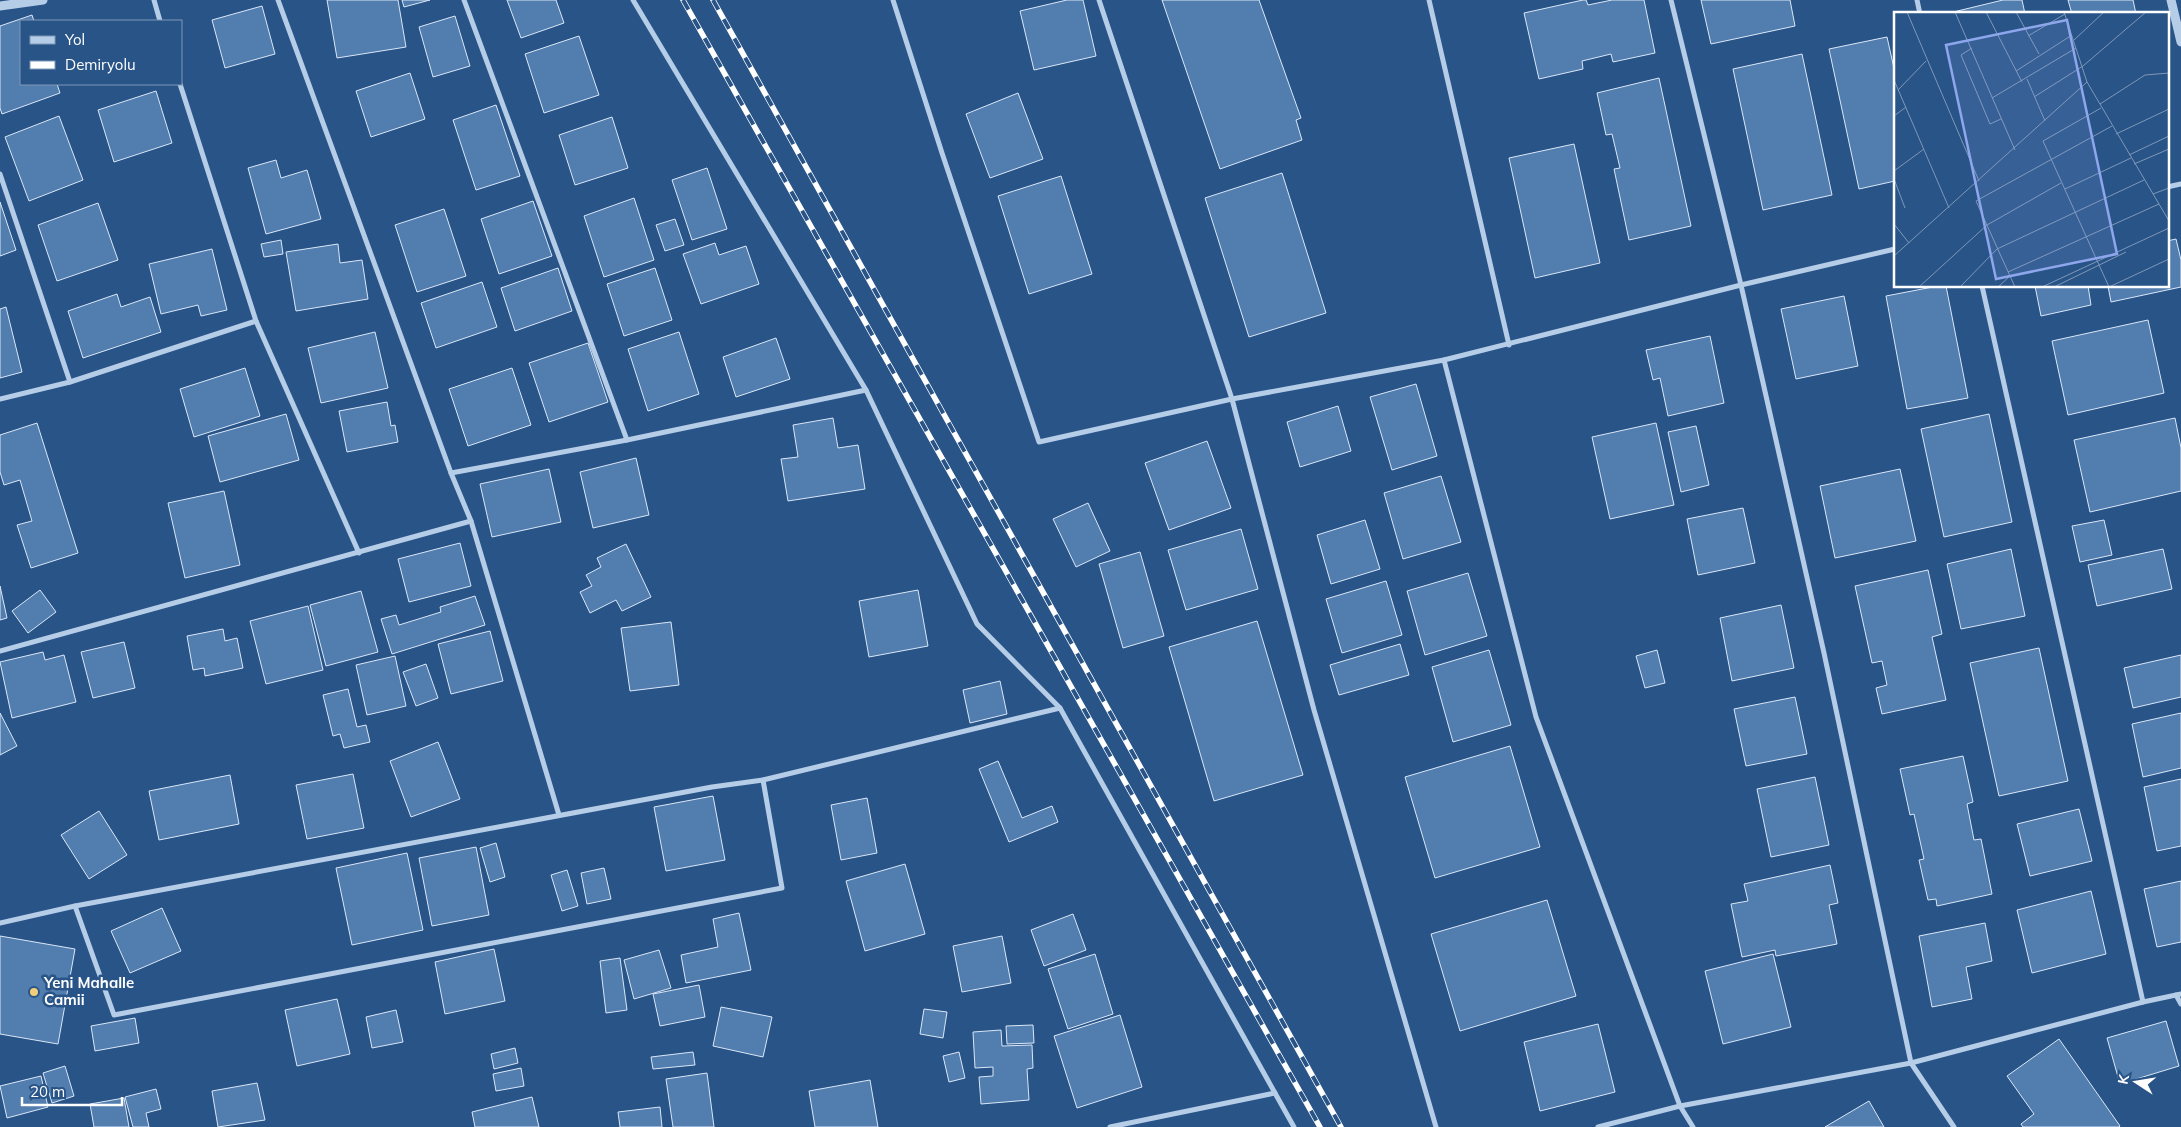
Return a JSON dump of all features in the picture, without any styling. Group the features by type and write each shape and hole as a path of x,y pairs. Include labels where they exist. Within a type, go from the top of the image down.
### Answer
{"street":[{"path":"0,6 43,0"},
{"path":"154,0 160,20"},
{"path":"278,0 451,474 472,521 559,815"},
{"path":"464,0 627,440"},
{"path":"633,0 866,390 977,624 1060,708 1294,1127"},
{"path":"893,0 1039,442 1232,399 1444,360 1741,285 1894,249"},
{"path":"1099,0 1232,399 1314,710 1436,1127"},
{"path":"1429,0 1509,345"},
{"path":"1671,0 1741,285 1824,653 1911,1063 1954,1127"},
{"path":"2171,0 2181,42"},
{"path":"180,85 256,321 359,553"},
{"path":"0,174 70,382"},
{"path":"2168,187 2181,184"},
{"path":"1982,288 2143,1002"},
{"path":"0,400 70,382 256,321"},
{"path":"1444,360 1536,717 1680,1106 1693,1127"},
{"path":"451,474 627,440 866,390"},
{"path":"0,651 472,521"},
{"path":"0,923 75,906 712,786 763,780 1060,708"},
{"path":"75,906 114,1015 782,888 763,780"},
{"path":"1598,1127 1680,1106 1911,1063 2143,1002 2178,995 2181,1004"},
{"path":"1110,1127 1275,1093"}],"building":[{"path":"327,0 398,0 406,47 337,58"},
{"path":"402,0 430,0 404,7"},
{"path":"507,0 556,0 564,23 521,38"},
{"path":"1067,0 1083,0 1096,56 1034,70 1020,11"},
{"path":"1162,0 1259,0 1301,118 1296,120 1302,140 1220,169"},
{"path":"1586,0 1588,5 1612,0 1644,0 1655,53 1613,62 1611,54 1582,61 1583,69 1539,79 1524,13"},
{"path":"1701,0 1790,0 1795,26 1711,44"},
{"path":"2003,0 2022,0 2025,12 1953,12"},
{"path":"2068,0 2133,0 2136,12 2071,12"},
{"path":"262,6 275,54 225,68 212,20"},
{"path":"32,15 34,20 20,20 20,85 57,85 60,93 2,114 0,108 0,26"},
{"path":"455,16 470,66 433,77 419,27"},
{"path":"579,36 599,95 544,113 525,54"},
{"path":"1887,37 1894,68 1894,181 1859,189 1829,49"},
{"path":"1802,54 1832,195 1763,210 1733,69"},
{"path":"410,73 425,119 371,137 356,91"},
{"path":"1659,78 1691,226 1629,240 1614,169 1620,168 1612,134 1606,135 1597,93"},
{"path":"156,91 172,143 114,162 98,110"},
{"path":"1018,93 1043,159 990,178 966,114"},
{"path":"496,105 520,176 476,190 453,120"},
{"path":"59,116 83,180 29,201 5,137"},
{"path":"612,117 628,168 575,185 559,135"},
{"path":"1574,144 1600,263 1535,278 1509,158"},
{"path":"276,160 281,178 307,170 321,219 266,234 248,168"},
{"path":"707,168 727,229 692,240 672,180"},
{"path":"1282,173 1326,313 1249,337 1205,198"},
{"path":"1061,176 1092,274 1029,294 998,196"},
{"path":"634,198 654,260 604,277 584,216"},
{"path":"533,201 552,256 499,274 481,219"},
{"path":"0,202 16,250 0,256"},
{"path":"98,203 118,260 57,281 38,225"},
{"path":"444,209 466,276 417,292 395,225"},
{"path":"675,219 684,245 665,251 656,225"},
{"path":"2176,239 2181,260 2181,287 2111,302 2108,288 2168,288 2168,241"},
{"path":"281,240 283,254 264,257 261,244"},
{"path":"715,243 719,255 746,246 759,284 701,304 683,254"},
{"path":"338,244 340,263 362,260 368,299 296,311 286,252"},
{"path":"212,249 227,310 201,316 198,305 161,314 149,264"},
{"path":"558,268 572,311 515,331 501,288"},
{"path":"655,268 672,320 624,336 607,284"},
{"path":"482,282 497,327 436,348 421,303"},
{"path":"1928,288 1946,288 1968,398 1907,409 1886,296"},
{"path":"2035,288 2088,288 2091,305 2041,316"},
{"path":"117,294 121,307 150,297 161,332 83,358 68,311"},
{"path":"1844,296 1858,366 1796,379 1781,309"},
{"path":"6,307 22,372 0,378 0,309"},
{"path":"2148,320 2164,393 2068,415 2052,341"},
{"path":"375,332 388,388 321,403 308,348"},
{"path":"679,332 699,394 648,411 628,349"},
{"path":"1710,336 1724,403 1668,416 1660,378 1653,380 1646,350"},
{"path":"776,338 790,379 736,397 723,357"},
{"path":"588,343 608,402 549,422 529,363"},
{"path":"245,368 260,416 194,437 180,389"},
{"path":"512,368 531,425 468,446 449,389"},
{"path":"1416,384 1437,456 1392,470 1370,397"},
{"path":"387,402 391,426 395,425 398,442 347,452 339,411"},
{"path":"1338,406 1351,451 1300,467 1287,422"},
{"path":"286,414 299,460 220,482 208,436"},
{"path":"1989,414 2012,522 1944,537 1921,429"},
{"path":"833,418 838,448 858,445 865,489 788,501 781,459 798,457 793,425"},
{"path":"2175,418 2181,448 2181,491 2090,512 2074,440"},
{"path":"37,423 78,553 31,568 17,525 32,521 20,480 4,485 0,472 0,435"},
{"path":"1656,423 1674,505 1610,519 1592,437"},
{"path":"1696,426 1709,485 1681,492 1668,432"},
{"path":"1207,441 1231,508 1169,530 1145,463"},
{"path":"636,458 649,515 593,528 580,472"},
{"path":"549,469 561,522 492,537 480,484"},
{"path":"1900,469 1916,541 1835,558 1820,486"},
{"path":"1441,476 1461,542 1403,559 1384,493"},
{"path":"224,491 240,565 185,578 168,503"},
{"path":"1088,503 1110,551 1076,567 1053,519"},
{"path":"1743,508 1755,563 1698,575 1687,519"},
{"path":"1365,520 1380,569 1331,584 1317,535"},
{"path":"2104,520 2112,555 2080,562 2072,526"},
{"path":"1241,529 1258,589 1186,610 1168,550"},
{"path":"460,543 471,586 409,602 398,559"},
{"path":"626,544 651,597 622,611 616,600 590,613 580,592 592,586 586,575 601,567 597,558"},
{"path":"2011,549 2025,616 1961,629 1947,564"},
{"path":"2163,549 2172,589 2097,606 2088,565"},
{"path":"1140,552 1164,636 1123,648 1099,564"},
{"path":"1928,570 1942,634 1932,637 1946,700 1882,714 1876,688 1887,685 1882,661 1872,663 1855,586"},
{"path":"1468,573 1487,636 1425,655 1407,591"},
{"path":"1386,581 1402,635 1342,653 1326,599"},
{"path":"0,586 7,618 0,620"},
{"path":"40,590 56,612 28,633 12,611"},
{"path":"918,590 928,646 869,657 859,601"},
{"path":"361,591 378,652 326,666 310,605"},
{"path":"475,596 485,625 392,654 381,619 396,615 399,625 441,612 440,607"},
{"path":"1781,605 1794,668 1732,681 1720,618"},
{"path":"308,606 323,670 266,684 250,621"},
{"path":"1257,621 1303,775 1214,801 1169,647"},
{"path":"671,622 679,685 630,691 621,628"},
{"path":"223,629 225,641 237,638 243,668 205,676 204,668 193,670 187,636"},
{"path":"490,631 503,681 451,694 438,644"},
{"path":"124,642 135,688 93,698 81,652"},
{"path":"1400,644 1409,675 1339,695 1330,665"},
{"path":"2039,648 2068,781 1999,796 1970,663"},
{"path":"1489,650 1511,725 1453,742 1432,667"},
{"path":"1657,650 1665,683 1645,688 1636,656"},
{"path":"43,652 45,660 64,655 76,702 12,718 0,662"},
{"path":"2181,655 2181,697 2133,708 2124,668"},
{"path":"395,656 406,706 367,715 356,665"},
{"path":"426,664 438,698 416,706 403,672"},
{"path":"1000,681 1007,714 970,723 963,690"},
{"path":"348,689 357,727 366,725 370,742 344,748 340,734 333,736 323,695"},
{"path":"1795,697 1807,754 1746,766 1734,709"},
{"path":"0,713 17,746 0,755"},
{"path":"2181,713 2181,768 2143,777 2132,724"},
{"path":"438,742 460,799 411,817 390,761"},
{"path":"1510,746 1540,847 1435,878 1405,777"},
{"path":"1963,756 1973,802 1967,804 1974,840 1981,839 1992,894 1937,906 1936,899 1928,900 1919,860 1924,859 1914,814 1910,815 1900,769"},
{"path":"998,761 1022,818 1052,806 1058,822 1009,842 979,769"},
{"path":"353,774 364,828 307,839 296,785"},
{"path":"230,775 239,824 159,840 149,791"},
{"path":"1815,777 1829,845 1771,857 1757,789"},
{"path":"2181,779 2181,846 2157,851 2144,787"},
{"path":"713,796 725,860 666,871 654,807"},
{"path":"867,798 877,853 841,860 831,805"},
{"path":"2079,809 2092,861 2030,876 2017,824"},
{"path":"99,811 127,855 89,879 61,835"},
{"path":"496,843 505,877 490,882 480,848"},
{"path":"476,847 489,915 432,926 419,858"},
{"path":"407,853 423,930 352,945 336,868"},
{"path":"905,864 925,934 865,951 846,881"},
{"path":"1830,865 1838,903 1829,905 1837,944 1776,956 1775,950 1742,957 1731,904 1748,901 1744,884"},
{"path":"604,868 611,899 587,904 581,873"},
{"path":"567,870 578,906 562,911 551,875"},
{"path":"2181,881 2181,942 2157,947 2144,889"},
{"path":"2091,891 2106,954 2032,973 2017,910"},
{"path":"1547,900 1576,996 1460,1031 1431,934"},
{"path":"162,908 181,951 130,973 111,931"},
{"path":"739,913 751,970 686,983 681,955 718,947 713,919"},
{"path":"1073,914 1086,950 1044,966 1031,930"},
{"path":"1985,923 1992,961 1966,967 1972,999 1932,1007 1919,936"},
{"name":"Yeni Mahalle Camii","path":"0,936 75,949 58,1044 0,1034"},
{"path":"1002,936 1011,983 962,992 953,946"},
{"path":"494,949 505,1001 445,1014 435,962"},
{"path":"659,950 671,988 634,999 624,960"},
{"path":"1095,954 1113,1014 1068,1029 1048,969"},
{"path":"1773,954 1791,1027 1723,1044 1705,971"},
{"path":"620,958 627,1010 606,1013 600,961"},
{"path":"699,985 705,1017 660,1026 653,994"},
{"path":"337,999 350,1054 297,1066 285,1010"},
{"path":"721,1007 772,1017 763,1057 713,1046"},
{"path":"924,1009 947,1012 943,1038 920,1034"},
{"path":"396,1010 403,1042 372,1048 366,1017"},
{"path":"1120,1015 1142,1087 1077,1108 1054,1036"},
{"path":"135,1018 139,1043 95,1051 91,1026"},
{"path":"2166,1021 2179,1066 2120,1084 2107,1038"},
{"path":"1598,1024 1615,1092 1540,1111 1524,1042"},
{"path":"1033,1025 1034,1043 1007,1044 1006,1026"},
{"path":"1001,1030 1002,1046 1032,1045 1033,1068 1027,1069 1029,1100 981,1104 979,1077 993,1076 993,1067 975,1068 973,1032"},
{"path":"2059,1039 2119,1127 2023,1127 2021,1124 2034,1114 2007,1076"},
{"path":"515,1048 518,1063 494,1069 491,1054"},
{"path":"693,1052 695,1065 653,1069 651,1057"},
{"path":"959,1052 965,1078 949,1082 943,1056"},
{"path":"65,1066 74,1096 52,1103 43,1073"},
{"path":"521,1068 524,1086 496,1091 493,1074"},
{"path":"707,1073 714,1127 673,1127 666,1079"},
{"path":"41,1076 48,1107 7,1118 0,1086"},
{"path":"870,1080 878,1127 815,1127 809,1091"},
{"path":"257,1083 265,1120 218,1127 212,1091"},
{"path":"156,1089 161,1109 146,1113 149,1127 133,1127 125,1097"},
{"path":"532,1097 539,1127 475,1127 472,1112"},
{"path":"124,1098 129,1127 94,1127 90,1104"},
{"path":"1869,1101 1884,1127 1825,1127"},
{"path":"660,1107 662,1127 620,1127 618,1112"}],"railway":[{"path":"683,0 1320,1127"},
{"path":"713,0 1341,1127"}],"place":[{"name":"Yeni Mahalle Camii","path":"34,992"}]}
